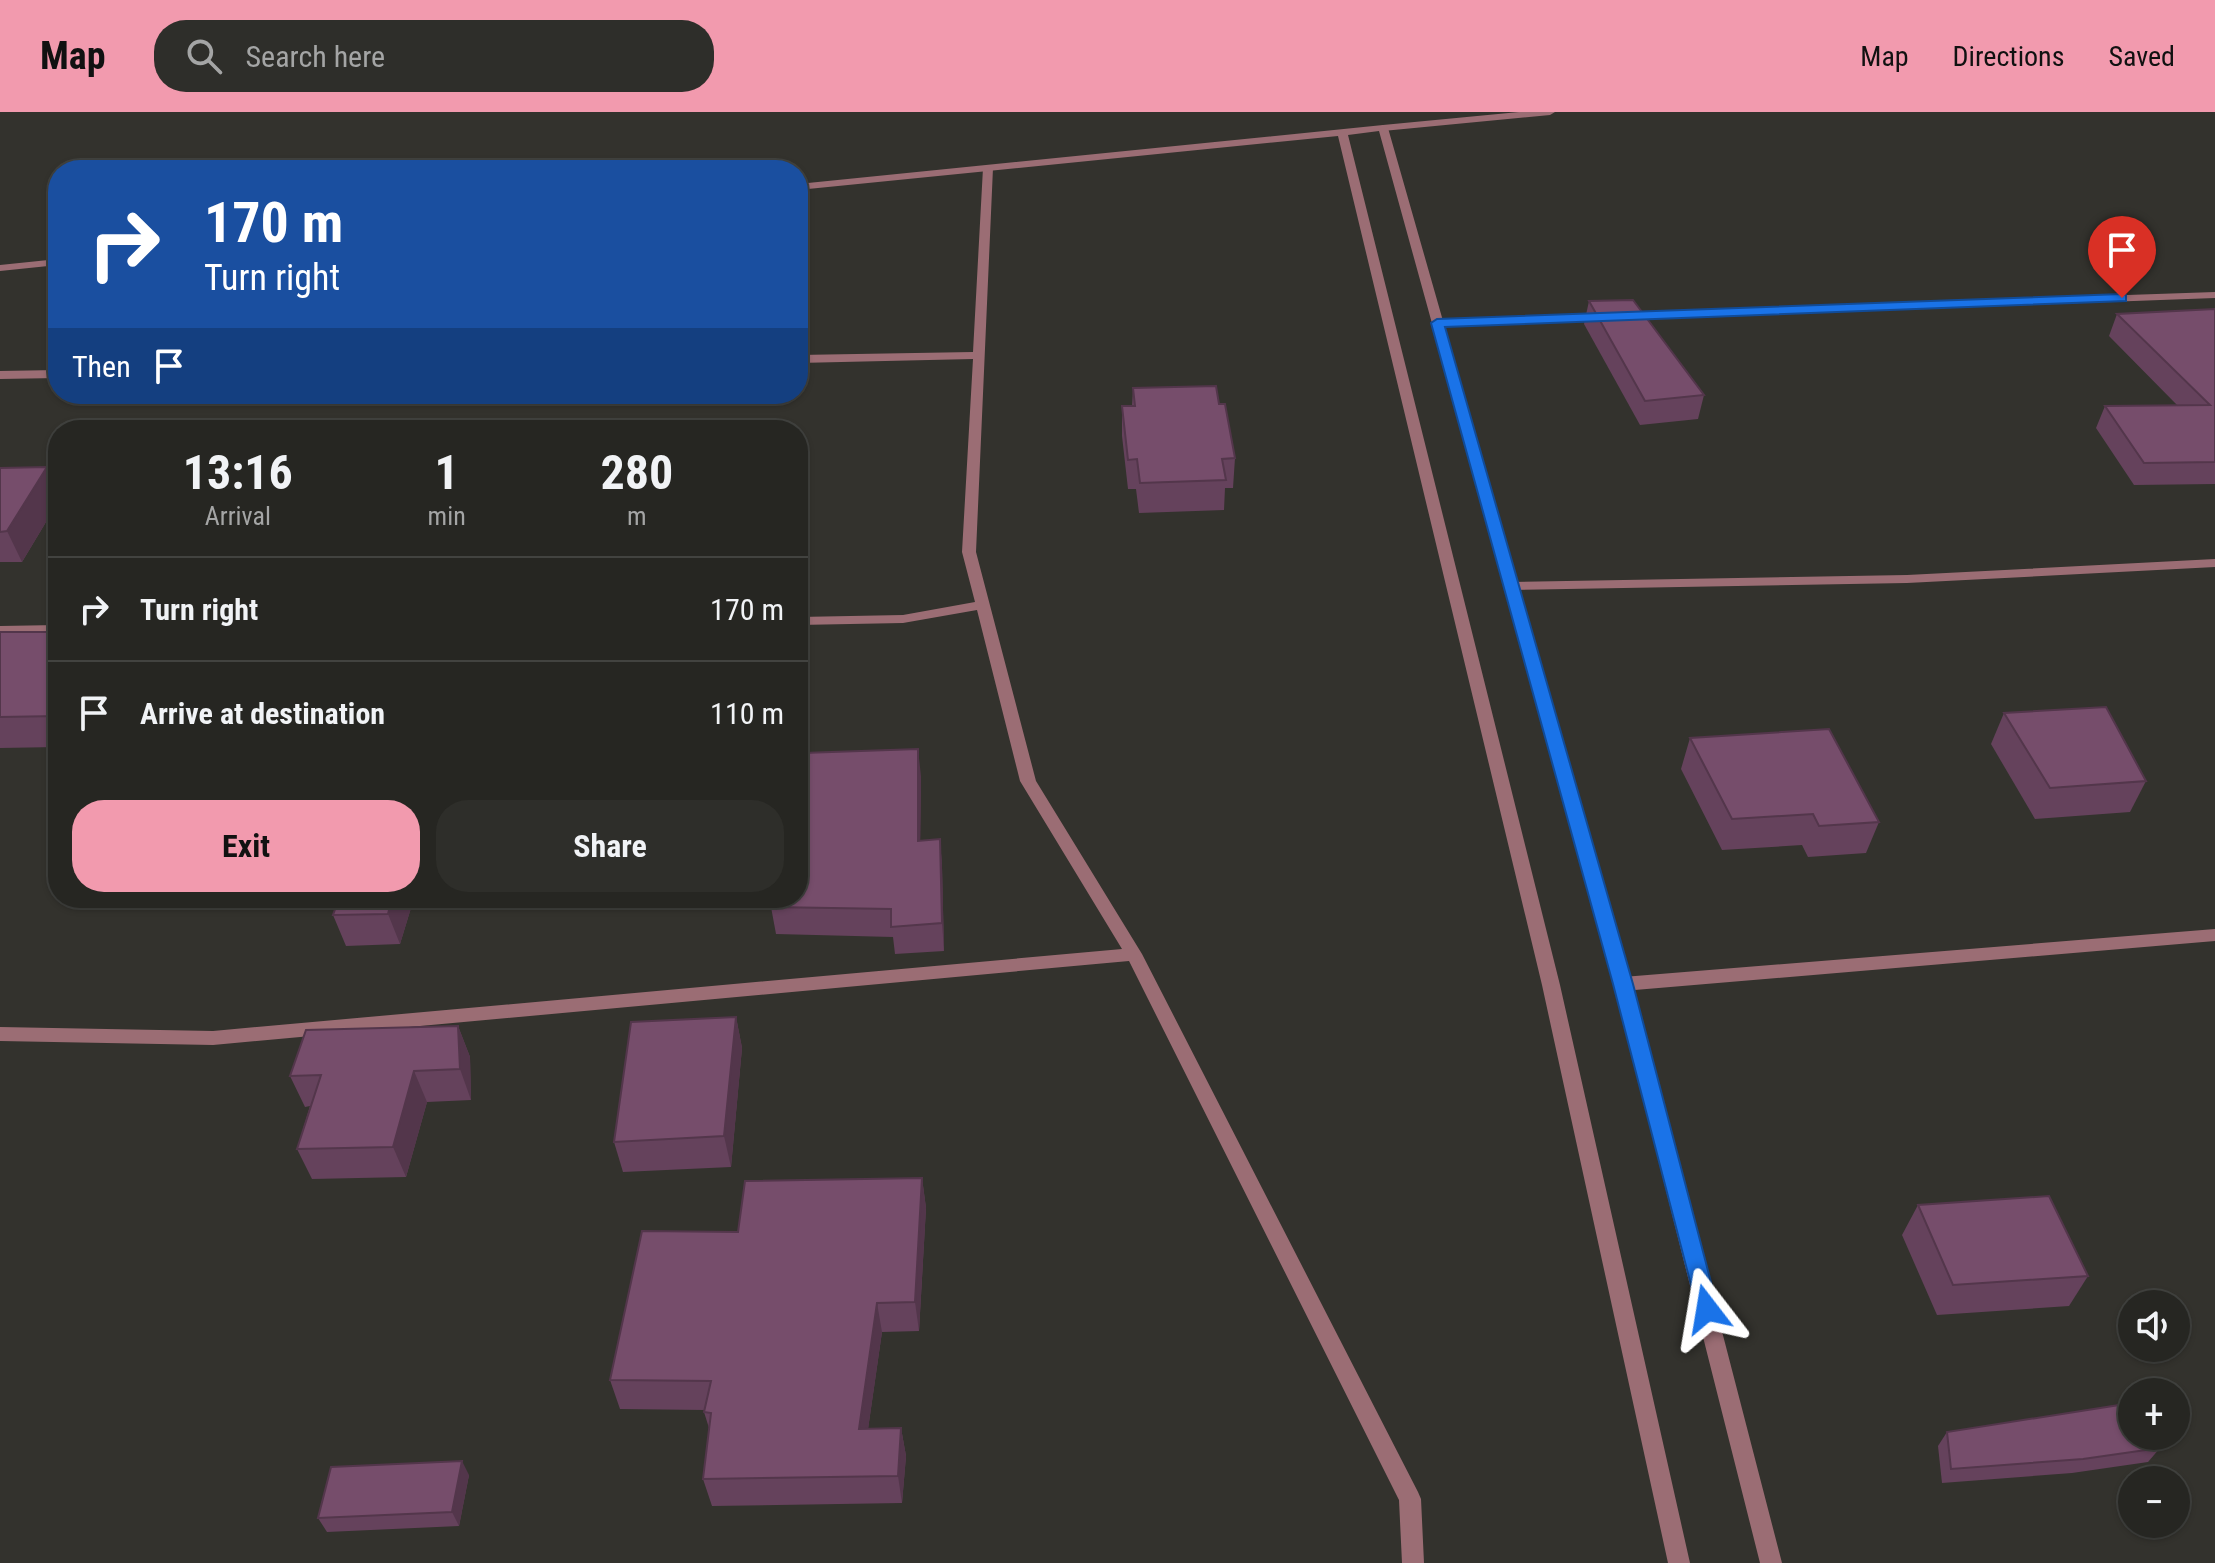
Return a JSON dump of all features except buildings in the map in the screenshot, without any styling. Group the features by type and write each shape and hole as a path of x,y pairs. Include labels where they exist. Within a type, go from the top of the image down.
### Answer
{"street":[{"path":"808,186 1485,115 1550,112"},
{"path":"1383,128 1623,984 1771,1563"},
{"path":"1342,132 1551,985 1679,1563"},
{"path":"988,168 969,552 1028,781 1134,954 1410,1499 1413,1563"},
{"path":"0,268 48,263"},
{"path":"1437,323 2215,295"},
{"path":"808,359 978,355"},
{"path":"0,375 48,374"},
{"path":"1511,586 1907,579 2215,563"},
{"path":"808,621 903,619 982,605"},
{"path":"0,631 48,630"},
{"path":"1623,984 2215,935"},
{"path":"0,1034 213,1038 1134,954"}],"route":[{"path":"1707,1309 1623,984 1437,323 2122,298"}]}
